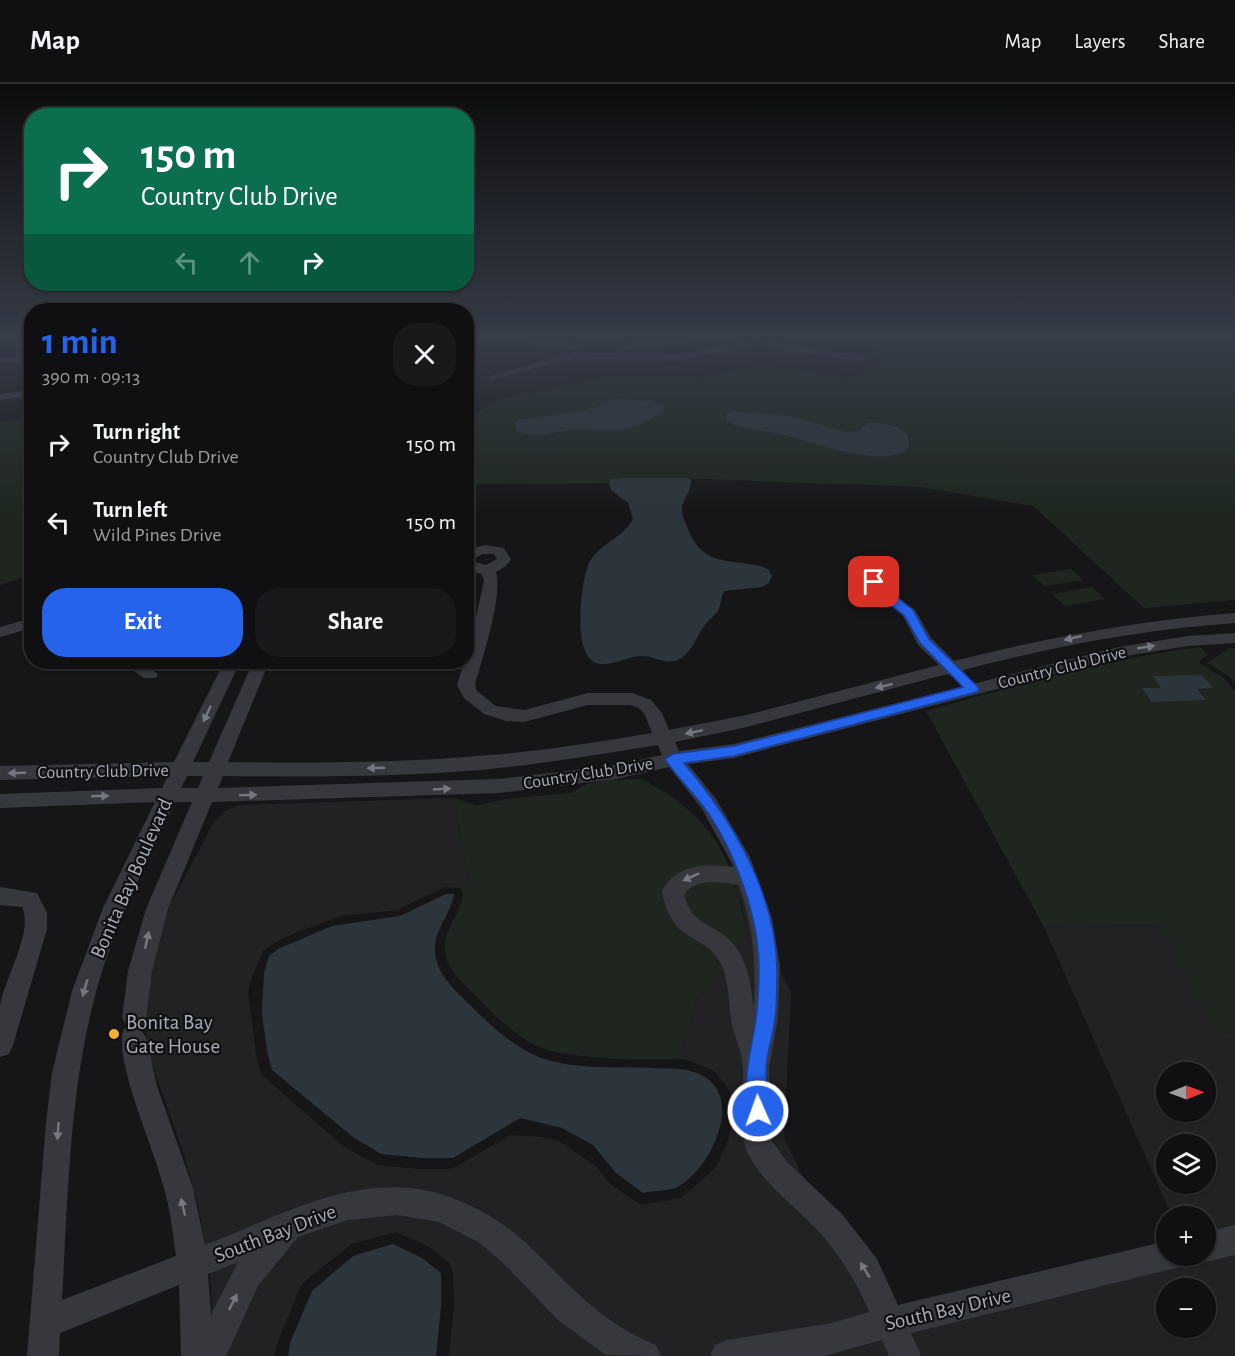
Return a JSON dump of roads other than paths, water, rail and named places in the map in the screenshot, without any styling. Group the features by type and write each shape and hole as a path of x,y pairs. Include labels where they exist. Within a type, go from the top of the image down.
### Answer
{"street":[{"path":"474,553 479,550 499,551 504,559 502,563 488,570 474,569"},
{"path":"474,654 491,581 488,570"},
{"path":"874,582 884,594 909,613 924,641 973,689"},
{"name":"Country Club Drive","path":"0,801 86,796 433,790 499,786 616,772 667,748 739,722 951,669 1110,630 1164,622 1235,618"},
{"path":"0,632 24,625"},
{"name":"Country Club Drive","path":"0,773 378,768 464,764 667,748 734,751 1119,652 1188,641 1235,638"},
{"path":"141,669 150,674"},
{"name":"Bonita Bay Boulevard","path":"44,1356 59,1123 65,1073 84,991 114,908 229,669"},
{"name":"Bonita Bay Boulevard","path":"197,1356 193,1265 182,1202 172,1165 138,1067 134,1028 140,971 150,929 258,669"},
{"path":"470,669 466,684 470,694 490,710 506,715 524,716 588,699 632,699 645,704 653,712 667,748 709,804 743,863 761,918 768,966 766,1017 756,1069 758,1145 777,1172 832,1224 866,1270 905,1356"},
{"path":"748,877 707,872 696,873 682,880 673,891 675,907 684,923 718,943 735,966 744,1022 756,1069"},
{"path":"0,896 28,899 36,913 36,929 0,1046"},
{"name":"South Bay Drive","path":"45,1323 321,1213 382,1201 412,1202 441,1208 465,1218 512,1249 550,1290 593,1330 622,1348 645,1356"},
{"path":"210,1356 247,1275 290,1227"},
{"path":"1216,1245 1235,1240"},
{"name":"South Bay Drive","path":"726,1356 832,1339 891,1322 1156,1259"}],"place":[{"name":"Bonita Bay Gate House","path":"114,1034"}]}
